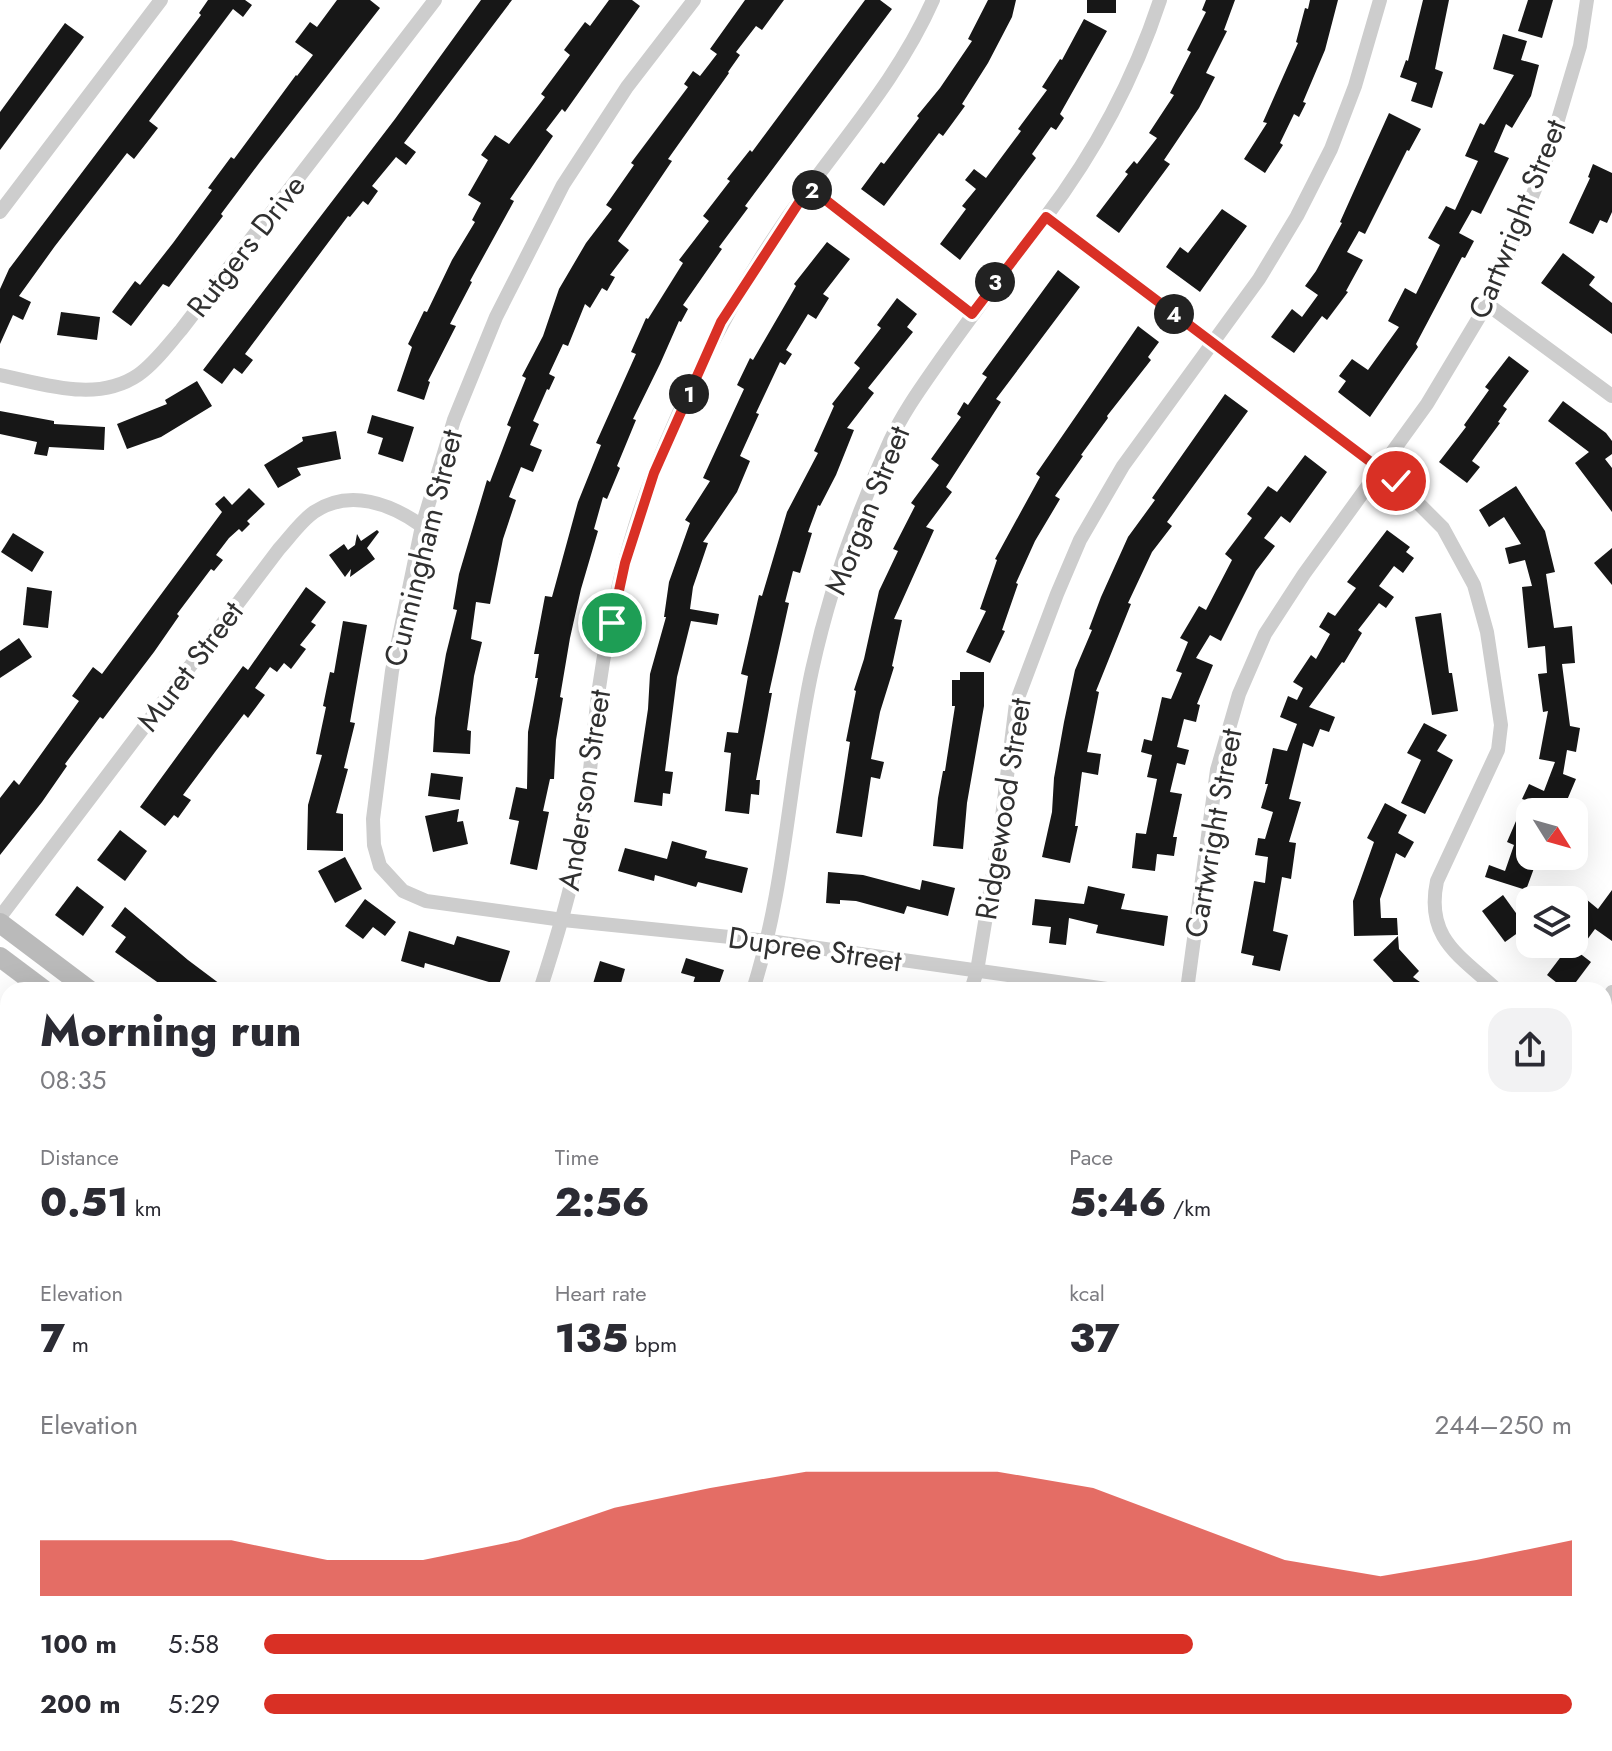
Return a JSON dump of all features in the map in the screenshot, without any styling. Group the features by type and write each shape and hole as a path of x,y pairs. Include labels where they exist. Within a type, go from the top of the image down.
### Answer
{"main road":[{"path":"0,920 74,982"},
{"path":"0,957 33,982"}],"street":[{"path":"0,212 161,0"},
{"name":"Rutgers Drive","path":"0,375 86,391 117,385 137,376 181,330 435,0"},
{"name":"Cunningham Street","path":"563,920 426,901 403,891 380,866 374,845 375,804 392,671 422,526 454,420 496,317 563,185 627,87 694,0"},
{"name":"Anderson Street","path":"543,982 563,920 579,847 600,684 625,563 654,473 721,322 809,187 858,125 901,63 933,0"},
{"name":"Morgan Street","path":"756,982 769,941 812,672 838,577 891,439 917,394 972,314 1084,162 1139,60 1160,0"},
{"name":"Ridgewood Street","path":"974,982 1001,825 1016,703 1052,607 1080,540 1123,466 1279,248 1331,149 1355,86 1380,0"},
{"name":"Cartwright Street","path":"1188,982 1217,770 1239,694 1265,634 1304,574 1427,404 1487,304 1543,170 1580,46 1587,0"},
{"path":"809,187 972,314"},
{"path":"1046,217 1380,470 1429,511 1454,544 1474,585 1487,632 1501,725 1498,750 1437,881 1433,913 1455,953 1488,982"},
{"path":"1487,304 1612,396"},
{"name":"Muret Street","path":"0,920 279,549 307,518 332,504 357,500 379,502 399,510 422,526"},
{"name":"Dupree Street","path":"563,920 769,941 1056,982"}],"building":[{"path":"208,0 245,0 252,5 243,17 233,9 149,121 158,128 134,159 127,153 55,246 19,296 31,302 23,320 13,315 0,344 0,289 9,269 201,15 199,13"},
{"path":"337,0 370,0 380,8 260,162 169,287 163,284 131,326 112,312 135,281 140,285 173,243 212,190 208,188 231,157 234,159 313,55 295,42 310,22 317,27"},
{"path":"481,0 512,0 404,143 416,152 406,165 396,157 372,186 378,191 368,205 363,201 348,216 245,354 253,360 242,374 234,368 222,384 203,370 395,119"},
{"path":"609,0 632,0 640,6 565,112 562,109 546,130 553,136 510,199 514,201 450,324 456,326 428,381 424,400 397,391 412,347 408,344 475,222 472,220 481,203 468,195 488,160 481,155 495,135 509,144 545,97 541,94 570,55 564,50 585,22 590,26"},
{"path":"745,0 784,0 762,30 756,26 736,52 740,55 729,73 668,159 672,161 618,241 629,250 610,275 615,277 607,291 602,288 590,308 585,304 568,346 563,344 549,374 555,377 533,421 539,424 530,445 542,450 533,472 521,467 509,497 516,500 503,539 490,604 476,602 471,639 482,642 467,730 471,731 470,754 433,752 435,718 457,610 453,609 459,574 487,480 490,482 511,427 507,425 526,378 522,376 543,336 559,289 586,243 612,209 606,205 634,165 631,163 688,87 684,84 693,71 700,76 717,54 710,49"},
{"path":"865,0 880,0 892,9 745,206 748,208 719,247 722,249 683,305 688,309 679,321 633,419 636,420 617,466 620,468 607,499 603,497 594,529 598,531 570,638 560,697 563,698 554,779 550,779 543,811 549,812 537,870 510,864 519,821 509,819 516,787 527,789 528,732 538,678 535,678 539,654 534,654 545,596 552,597 578,502 601,445 596,443 636,354 631,352 646,318 683,263 679,260 709,221 703,216 730,181 727,179 750,150 752,152"},
{"path":"988,0 1016,0 1012,17 962,104 965,106 943,136 939,133 884,206 861,189 919,118 917,116 972,41 968,39"},
{"path":"1087,0 1116,0 1116,13 1087,13"},
{"path":"1206,0 1235,0 1224,30 1227,31 1206,73 1215,77 1199,108 1164,160 1170,164 1119,233 1096,216 1128,174 1125,172 1134,161 1137,164 1157,138 1149,133 1174,95 1170,93 1191,52 1187,50 1206,12 1202,10"},
{"path":"1310,0 1338,0 1325,50 1303,102 1306,103 1299,117 1294,114 1280,143 1283,145 1265,173 1244,159 1267,123 1263,122 1298,43 1305,8 1308,9"},
{"path":"1423,0 1449,0 1435,69 1443,72 1432,108 1411,101 1417,83 1400,77 1408,61"},
{"path":"1528,0 1553,0 1542,38 1518,31"},
{"path":"1084,19 1107,31 1060,114 1064,118 1056,130 1051,127 1032,154 1036,158 960,260 940,244 966,209 962,206 976,189 965,180 974,169 986,178 1021,131 1018,129 1047,90 1042,87 1062,60"},
{"path":"65,23 84,37 0,150 0,112"},
{"path":"1503,34 1527,41 1521,60 1539,65 1531,96 1512,128 1506,124 1494,152 1509,158 1481,214 1472,210 1459,233 1474,241 1465,258 1462,257 1416,344 1418,347 1370,417 1338,392 1346,381 1339,376 1352,359 1368,370 1399,327 1388,321 1405,288 1416,294 1440,245 1428,238 1446,206 1455,210 1478,161 1465,156 1480,123 1484,125 1514,75 1493,69"},
{"path":"1389,113 1421,129 1407,150 1365,234 1359,231 1347,252 1363,260 1348,292 1327,320 1322,316 1294,353 1271,337 1292,309 1302,317 1318,295 1305,286 1342,223"},
{"path":"1593,164 1612,173 1612,212 1607,223 1600,220 1593,234 1569,223 1590,178"},
{"path":"1222,209 1247,226 1200,292 1166,267 1180,247 1188,253"},
{"path":"827,242 850,259 823,294 829,298 816,319 808,314 786,350 792,354 785,365 780,362 740,456 750,461 737,492 703,542 708,543 693,587 690,609 719,614 717,625 691,621 677,677 665,771 673,772 670,794 663,793 662,806 634,802 650,674 666,617 669,582 690,523 685,520 710,481 703,478 744,389 737,385 750,358 753,360 796,286 794,284"},
{"path":"1563,253 1595,277 1589,285 1612,303 1612,334 1541,283"},
{"path":"1058,270 1080,287 996,399 1001,402 946,487 952,492 926,527 934,530 894,619 902,620 894,667 880,712 871,759 884,762 880,779 871,777 862,837 836,833 850,742 846,741 854,690 879,591 898,551 893,549 915,506 911,503 939,465 931,459 961,417 957,414 964,402 968,405 987,377 982,374"},
{"path":"897,298 917,314 907,327 913,332 868,388 874,393 847,428 854,430 836,475 818,505 808,532 812,533 800,573 793,571 769,693 772,693 756,780 760,780 759,795 751,794 749,814 725,811 731,753 724,752 727,732 738,733 748,676 741,674 759,595 762,596 787,512 818,453 814,451 834,406 832,404 860,368 854,363 881,328 877,325"},
{"path":"61,312 100,317 97,340 57,335"},
{"path":"1138,326 1159,342 1148,357 1151,360 1107,416 1055,496 1060,499 1035,541 1016,583 1002,630 1005,631 990,663 966,652 986,611 980,609 995,559 1040,477 1036,474"},
{"path":"1509,356 1529,371 1503,406 1507,409 1500,423 1472,461 1480,467 1467,483 1439,462 1466,427 1464,425 1489,390 1485,387"},
{"path":"197,381 212,406 161,437 127,449 117,424 167,404 165,400"},
{"path":"1225,394 1248,411 1167,522 1172,526 1152,552 1128,603 1131,604 1096,691 1099,692 1087,752 1101,754 1098,775 1082,772 1075,826 1078,826 1070,863 1042,857 1075,670 1092,630 1089,629 1101,597 1128,537"},
{"path":"1563,401 1606,433 1612,441 1612,454 1605,459 1612,468 1612,512 1575,463 1589,452 1548,421"},
{"path":"0,411 54,421 54,424 105,427 104,450 49,447 47,456 34,454 37,442 0,434"},
{"path":"372,415 414,427 403,462 378,454 383,438 367,433"},
{"path":"336,431 341,459 297,468 301,475 278,488 264,465 303,441 302,437"},
{"path":"1305,455 1327,472 1290,523 1281,516 1264,538 1275,546 1256,571 1221,641 1210,635 1196,658 1213,665 1197,704 1200,705 1196,722 1184,719 1177,747 1189,750 1185,765 1177,763 1170,792 1182,794 1173,837 1177,837 1174,856 1157,854 1155,871 1132,868 1136,833 1146,834 1157,779 1147,777 1152,755 1141,752 1144,739 1152,741 1162,697 1171,699 1182,673 1176,671 1188,642 1180,638 1199,606 1206,610 1232,560 1225,554 1252,518 1247,514 1268,486 1277,492"},
{"path":"1516,486 1545,531 1555,572 1546,574 1554,628 1572,626 1575,663 1562,664 1570,726 1580,728 1576,752 1567,750 1563,774 1576,779 1568,798 1522,798 1529,784 1544,791 1555,762 1539,759 1548,711 1543,712 1538,674 1547,673 1545,646 1528,648 1522,587 1532,586 1525,560 1509,564 1505,548 1521,544 1504,517 1489,527 1479,510"},
{"path":"249,488 265,504 247,521 250,524 229,538 216,555 223,560 214,571 211,569 177,614 179,616 154,652 103,719 100,717 65,764 67,766 42,802 0,855 0,798 14,780 19,785 79,701 72,696 93,667 102,674 222,512 215,504 224,496 232,505"},
{"path":"377,530 379,532 367,548 375,559 350,577 351,569 345,577 329,555 344,544 348,550 355,545 357,534 361,541"},
{"path":"1387,530 1410,547 1406,552 1414,558 1403,573 1394,566 1379,586 1394,597 1386,608 1379,603 1358,630 1362,633 1344,663 1309,707 1335,717 1329,732 1320,729 1313,747 1303,743 1289,799 1301,802 1289,842 1296,843 1291,879 1282,877 1273,931 1288,935 1280,971 1252,965 1254,956 1241,953 1254,881 1265,883 1268,857 1255,855 1258,838 1265,839 1273,812 1261,808 1268,784 1265,784 1273,748 1287,751 1297,724 1280,717 1288,696 1297,700 1303,688 1293,682 1311,655 1316,659 1330,634 1319,627 1328,612 1335,616 1356,588 1347,582"},
{"path":"13,533 44,552 32,572 1,552"},
{"path":"1612,548 1612,585 1594,563"},
{"path":"27,587 52,591 48,628 23,625"},
{"path":"306,587 326,602 311,622 316,625 300,645 306,649 291,669 284,663 277,672 270,667 255,688 265,695 248,718 244,714 183,795 191,800 178,818 174,815 165,826 140,807 243,666 248,670"},
{"path":"1441,613 1458,711 1432,715 1415,617"},
{"path":"343,621 367,625 350,722 355,723 344,768 348,769 336,813 343,814 343,851 307,850 308,805 322,755 316,754 326,707 323,706 330,672 334,673"},
{"path":"19,638 32,657 0,678 0,651"},
{"path":"960,672 984,672 984,706 967,803 963,849 933,846 938,798 955,706 952,706 952,680 960,680"},
{"path":"1424,723 1447,735 1437,751 1453,760 1425,814 1401,803 1421,760 1407,753"},
{"path":"431,773 463,777 460,800 428,796"},
{"path":"1385,803 1407,815 1398,833 1414,842 1405,858 1396,853 1380,899 1381,918 1397,918 1398,935 1354,936 1353,901 1374,842 1367,838"},
{"path":"459,809 457,822 463,821 468,844 433,852 425,816"},
{"path":"1516,821 1516,870 1533,870 1527,886 1516,887 1485,877 1489,865 1505,871 1514,845 1507,842"},
{"path":"120,830 147,851 125,881 97,860"},
{"path":"672,841 707,851 705,858 748,868 742,893 698,882 696,887 655,875 654,881 618,871 625,848 667,859"},
{"path":"345,857 362,889 335,903 318,871"},
{"path":"828,872 863,875 920,890 922,880 955,888 948,916 907,906 904,914 856,901 826,903"},
{"path":"77,886 104,907 83,936 55,915"},
{"path":"1088,886 1125,894 1121,909 1168,916 1164,946 1096,933 1098,925 1069,918 1066,945 1049,943 1051,927 1032,925 1035,899 1084,904"},
{"path":"1612,890 1612,941 1595,929 1588,938 1588,901 1598,909"},
{"path":"1503,895 1516,913 1516,934 1505,942 1482,911"},
{"path":"365,899 396,922 385,936 373,927 363,939 345,926"},
{"path":"125,907 217,982 157,982 115,952 126,937 111,926"},
{"path":"409,931 454,945 457,936 510,951 500,982 489,982 425,963 424,968 401,961"},
{"path":"1398,936 1399,949 1419,971 1413,977 1420,982 1394,982 1373,960"},
{"path":"686,958 724,970 720,982 693,982 695,977 681,973"},
{"path":"1560,958 1586,958 1591,962 1576,982 1556,982 1547,975"},
{"path":"600,961 625,969 621,982 593,982"}],"route":[{"path":"612,623 625,563 654,473 721,322 809,187 972,314 1046,217 1396,481"}]}
